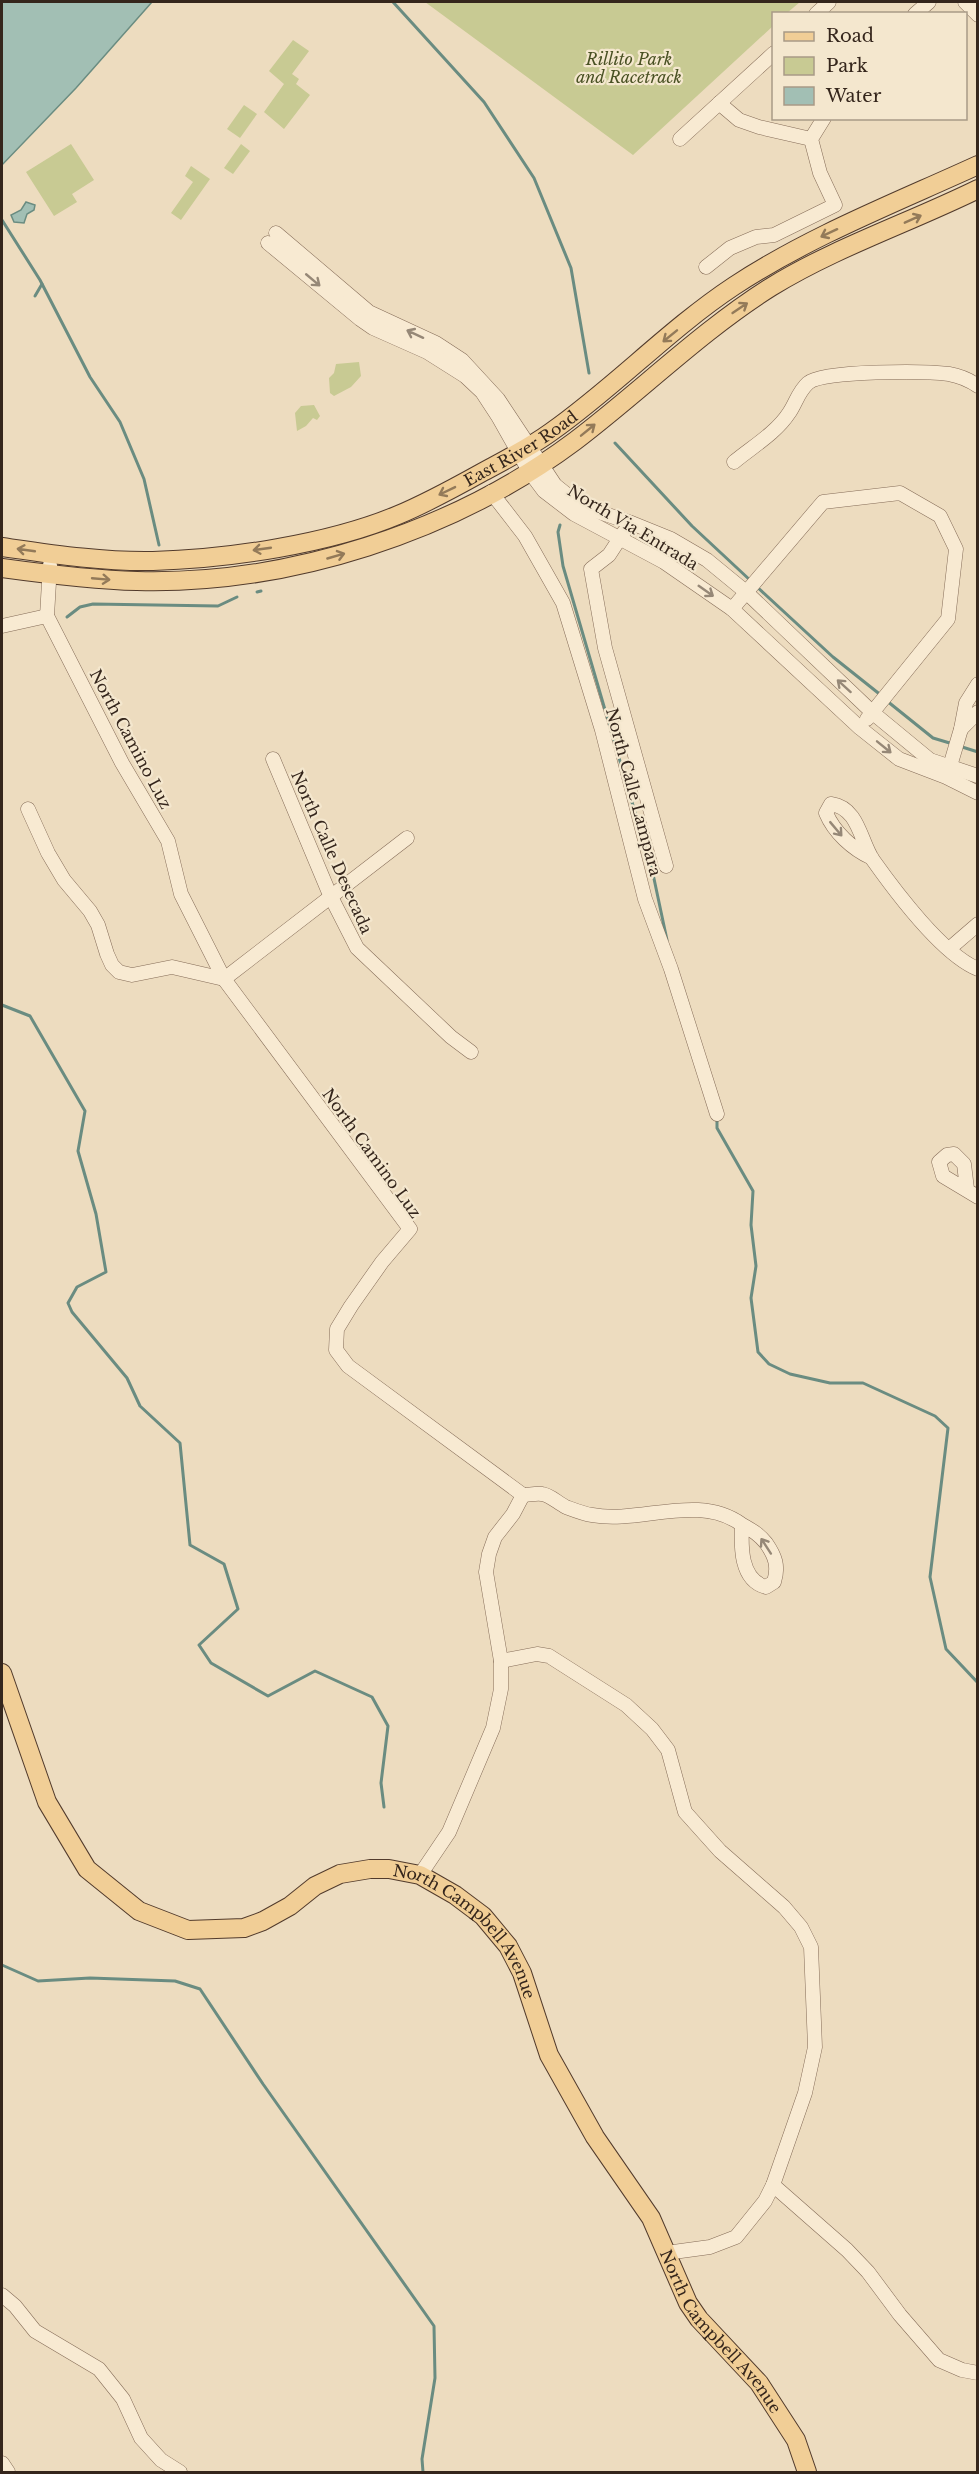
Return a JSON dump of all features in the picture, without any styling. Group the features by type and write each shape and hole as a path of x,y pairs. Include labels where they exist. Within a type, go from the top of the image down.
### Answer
{"main road":[{"name":"East River Road","path":"2,547 52,554 151,561 211,556 303,542 398,515 523,450 580,411 717,298 771,263 841,227 978,165"},
{"name":"East River Road","path":"2,568 138,581 254,573 329,558 388,540 416,529 535,468 582,435 732,313 773,286 815,263 978,189"},
{"name":"North Campbell Avenue","path":"2,1673 47,1802 87,1869 139,1911 188,1930 244,1928 263,1921 290,1905 315,1886 340,1874 370,1869 389,1869 420,1875 455,1895 483,1916 508,1946 522,1972 549,2055 596,2137 651,2218 688,2303 699,2319 759,2383 796,2440 807,2472"}],"street":[{"path":"965,2 978,15"},
{"path":"680,139 772,55"},
{"path":"719,103 739,120 759,128 811,139"},
{"path":"706,267 730,248 756,237 774,235 835,205 819,173 811,139 823,120"},
{"name":"North Via Entrada","path":"272,238 360,319 373,328 427,352 465,376 482,392 523,450 535,468 544,491 574,514 664,562 732,609 860,728 899,759 948,772 978,776"},
{"path":"734,462 778,426 789,413 797,396 810,381 837,374 947,374 966,378 978,386"},
{"name":"North Via Entrada","path":"535,468 581,506 670,539 707,560 746,592 873,713 930,759 978,793"},
{"name":"North Calle Lampara","path":"491,492 525,536 563,603 602,730 645,899 671,969 717,1114"},
{"path":"732,609 823,502 900,493 940,516 956,549 948,619 860,728"},
{"name":"North Calle Lampara","path":"629,522 621,539 609,555 591,569 605,648 666,866"},
{"name":"North Camino Luz","path":"52,554 48,574 47,615 122,763 168,841 185,904 224,979 410,1229 382,1262 337,1329 336,1350 340,1359 523,1496"},
{"path":"2,626 47,615"},
{"path":"948,772 966,703 978,684"},
{"path":"961,729 978,712"},
{"name":"North Calle Desecada","path":"273,759 330,895 357,948 451,1037 471,1052"},
{"path":"28,809 48,853 64,880 90,911 98,925 112,965 119,972 132,975 172,967 224,979 330,895 407,838"},
{"path":"872,858 924,924 969,966 978,969"},
{"path":"949,949 978,924"},
{"path":"420,1875 449,1832 484,1754 498,1708 501,1661 486,1572 495,1538 523,1496 543,1494 566,1507 592,1515 634,1516 663,1511 718,1511 733,1517 742,1525"},
{"path":"501,1661 537,1654 549,1656 626,1705 652,1729 668,1750 685,1812 720,1851 784,1907 807,1936 811,1947 815,2047 805,2093 773,2185 765,2201 736,2237 710,2247 666,2253"},
{"path":"773,2185 847,2250 868,2272 900,2315 939,2360 962,2370 978,2373"},
{"path":"2,2295 15,2306 35,2331 99,2369 123,2399 141,2438 161,2460 180,2472"},
{"path":"2,2463 8,2472"}],"green space":[{"name":"Rillito Park and Racetrack","path":"425,2 800,2 788,12 772,12 772,27 633,155"},
{"path":"293,40 309,51 292,74 299,79 296,84 310,95 284,129 264,112 284,84 269,71"},
{"path":"244,105 257,114 240,138 227,129"},
{"path":"71,144 94,180 72,194 77,202 54,216 26,172"},
{"path":"241,144 250,151 233,174 224,168"},
{"path":"191,166 210,179 181,220 171,213 193,182 185,176"},
{"path":"359,362 361,376 351,387 334,396 330,393 329,378 334,373 336,364"},
{"path":"314,405 320,416 317,420 313,418 297,431 295,413 301,406"}],"water":[{"path":"2,2 152,2 76,88 2,165"},
{"path":"26,202 35,205 34,210 27,214 24,223 14,222 11,215 21,210"}],"waterway":[{"path":"393,2 484,102 534,178 571,268 589,373"},
{"path":"2,220 40,280 90,377 120,422 144,479 159,545"},
{"path":"35,296 42,284"},
{"path":"615,443 692,526 751,581"},
{"path":"560,525 558,532 563,566 653,874 667,940"},
{"path":"756,586 833,657 882,696"},
{"path":"257,592 261,591"},
{"path":"67,617 80,607 93,604 218,606 237,597"},
{"path":"887,701 933,738 953,744"},
{"path":"959,746 978,752"},
{"path":"2,1005 30,1016 85,1111 78,1151 96,1214 106,1272 77,1287 68,1303 72,1312 127,1378 140,1406 180,1443 190,1545 224,1564 238,1609 199,1645 211,1663 268,1696 315,1671 372,1697 388,1726 381,1783 384,1807"},
{"path":"717,1117 717,1128 753,1191 751,1225 756,1266 751,1298 758,1352 769,1364 790,1374 830,1383 863,1383 935,1416 948,1428 930,1577 946,1649 978,1683"},
{"path":"2,1965 38,1981 90,1978 175,1981 200,1989 263,2084 434,2326 435,2378 422,2459 423,2472"}]}
